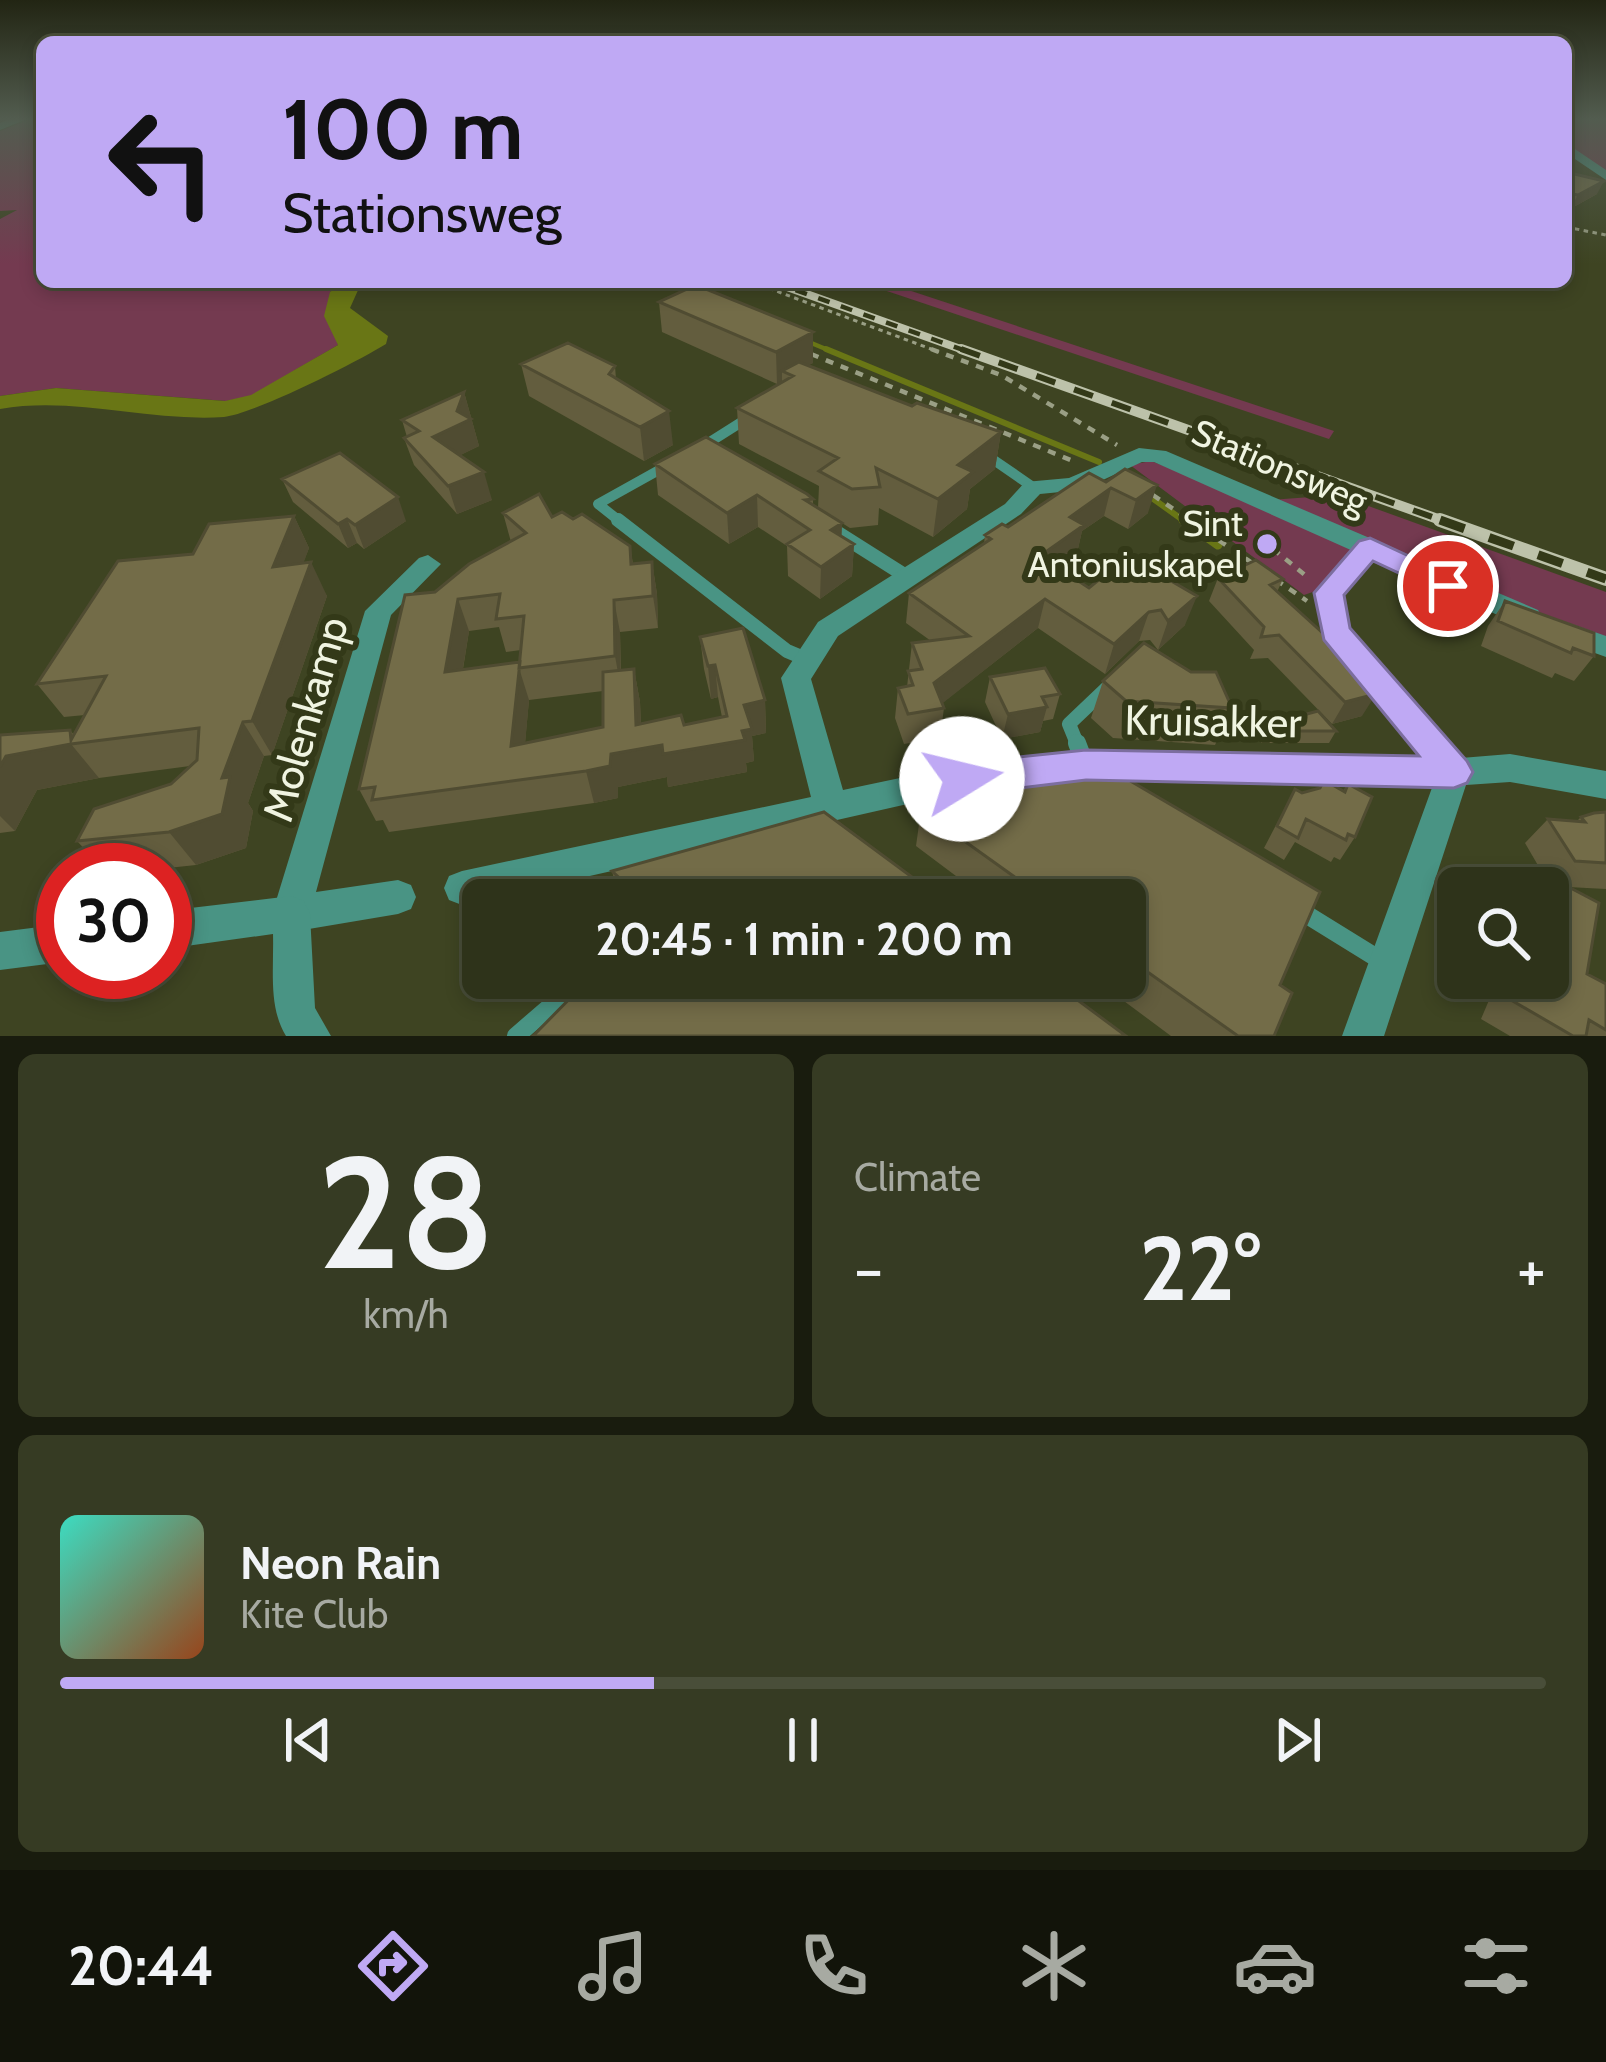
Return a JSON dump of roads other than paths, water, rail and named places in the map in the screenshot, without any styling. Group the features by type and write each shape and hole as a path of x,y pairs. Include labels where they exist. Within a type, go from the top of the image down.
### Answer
{"street":[{"name":"Stationsweg","path":"909,579 1013,509 1033,488 1073,485 1146,454 1288,508 1448,586 1606,647"},
{"name":"Stationsweg","path":"1370,548 1331,606 1335,632 1454,772"},
{"name":"Molenkamp","path":"310,1036 295,1014 291,914 379,611 428,564"},
{"path":"830,804 796,678 829,628 909,579"},
{"name":"Kruisakker","path":"1046,768 1454,772 1510,768 1606,785"},
{"path":"501,879 830,804 1006,770"},
{"path":"1363,1036 1454,772"},
{"path":"192,927 398,897"},
{"path":"0,951 36,946"}],"lane":[{"path":"760,411 598,504 787,651 806,659"},
{"path":"702,447 721,459"},
{"path":"975,451 997,458 1033,488"},
{"path":"815,519 909,579"},
{"path":"1104,771 1069,724 1130,665"},
{"path":"1286,902 1388,965"},
{"path":"515,1036 559,999"}],"waterway":[{"path":"679,288 691,293"},
{"path":"804,340 833,352"},
{"path":"826,349 1099,462"},
{"path":"1145,493 1187,523"},
{"path":"1183,520 1218,545"}],"railway":[{"path":"790,288 969,352"},
{"path":"961,349 1449,523"},
{"path":"1440,520 1606,579"}],"place":[{"name":"Sint Antoniuskapel","path":"1267,544"}]}
